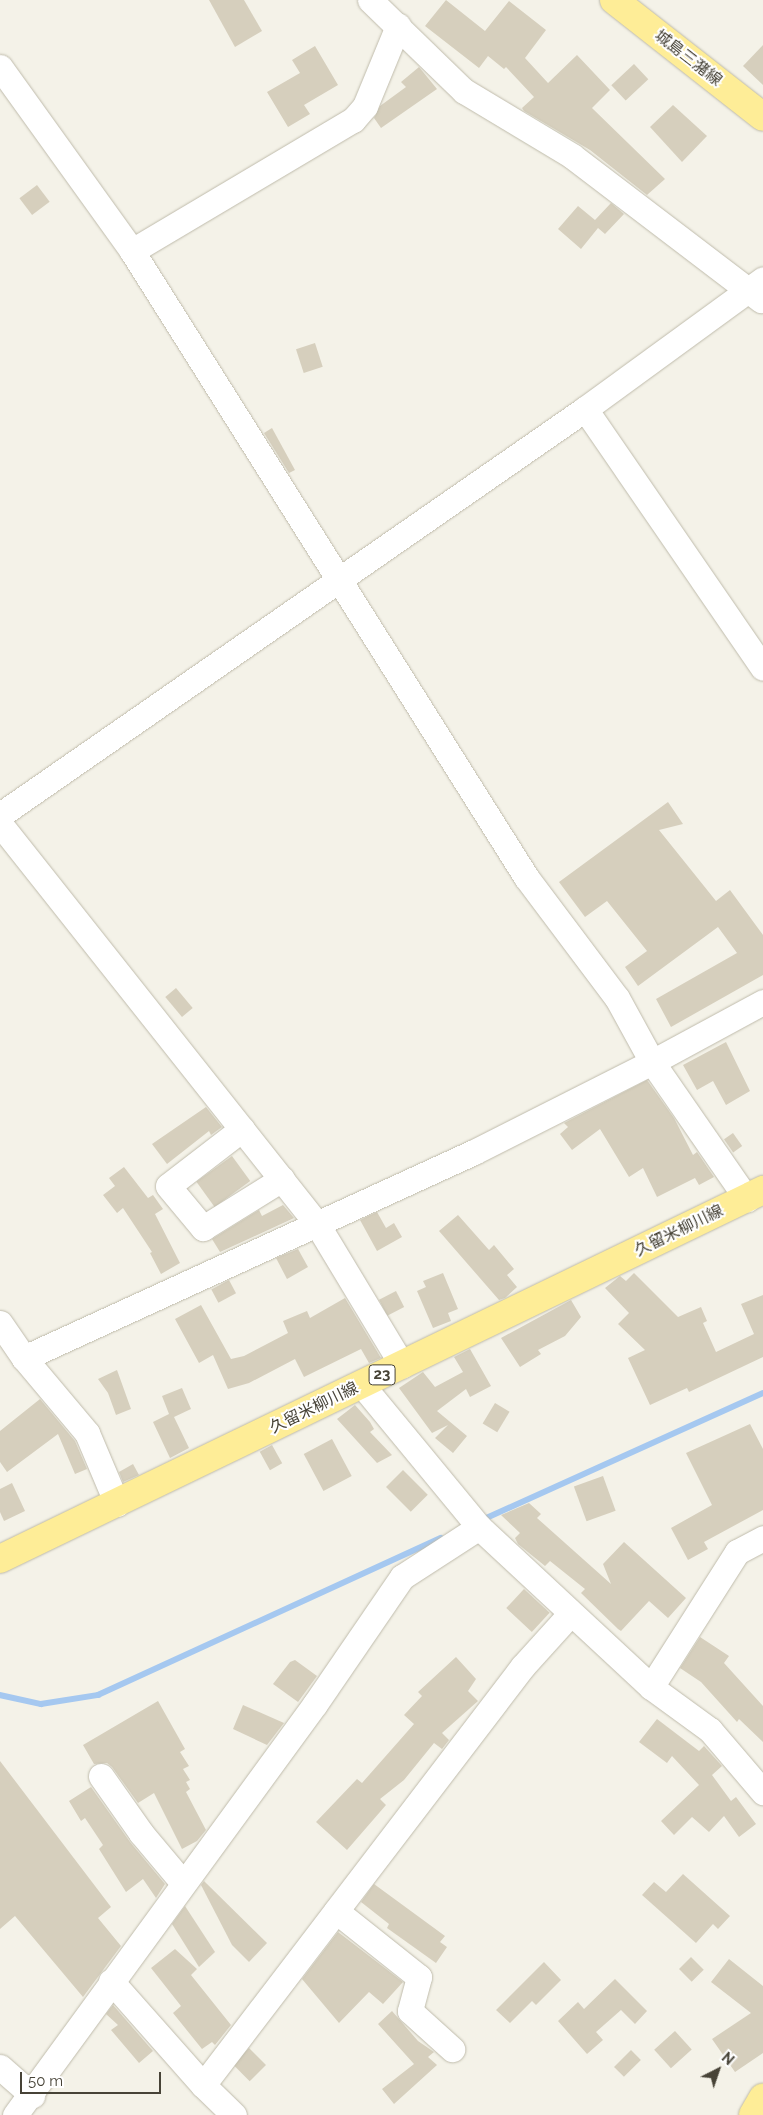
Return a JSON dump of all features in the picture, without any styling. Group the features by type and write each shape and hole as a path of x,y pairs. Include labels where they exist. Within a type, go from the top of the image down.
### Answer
{"main road":[{"name":"城島三潴線","path":"614,0 763,116"},
{"name":"久留米柳川線","path":"0,1559 755,1194"},
{"path":"752,2115 763,2098"}],"street":[{"path":"0,814 758,290 572,156 464,91 370,0"},
{"path":"132,251 353,120 365,106 398,26"},
{"path":"0,67 132,251 526,877 617,998 652,1062 755,1194"},
{"path":"584,409 763,668"},
{"path":"0,824 318,1224 402,1365"},
{"path":"24,1358 474,1152 652,1062 763,1002"},
{"path":"242,1129 168,1186 203,1228 282,1179"},
{"path":"0,1323 24,1358 86,1433 117,1504"},
{"path":"362,1385 457,1503 479,1527 570,1614 651,1687 710,1730 763,1792"},
{"path":"14,2115 32,2094 110,1981 315,1704 402,1577 479,1527"},
{"path":"651,1687 737,1552 763,1538"},
{"path":"203,2085 523,1666 570,1614"},
{"path":"101,1776 141,1833 183,1883"},
{"path":"336,1911 419,1977 410,2011 452,2050"},
{"path":"110,1981 203,2085 234,2115"},
{"path":"0,2067 32,2094"}],"building":[{"path":"209,0 244,0 262,31 235,47"},
{"path":"446,0 485,31 509,1 546,30 525,58 548,83 577,55 610,90 592,108 665,179 647,195 590,150 524,111 522,108 534,97 506,67 504,69 488,56 479,68 425,26"},
{"path":"763,45 763,85 743,66"},
{"path":"315,46 338,85 304,105 310,114 288,127 267,92 300,73 292,60"},
{"path":"634,64 648,79 626,101 611,85"},
{"path":"419,67 437,89 381,128 374,118 380,106 406,87 401,82"},
{"path":"673,105 707,136 682,162 650,127"},
{"path":"37,185 50,202 32,215 19,198"},
{"path":"611,203 624,214 605,234 598,228 581,249 558,229 578,206 595,220"},
{"path":"315,343 323,367 304,373 296,349"},
{"path":"272,428 295,470 289,473 264,433"},
{"path":"668,802 683,824 659,830 716,901 730,890 763,935 763,975 671,1027 656,999 737,953 718,927 638,986 625,967 647,951 607,901 585,917 559,882"},
{"path":"176,988 193,1008 182,1017 165,997"},
{"path":"726,1042 750,1091 726,1105 713,1081 697,1090 683,1065"},
{"path":"647,1080 674,1118 693,1155 697,1152 714,1177 699,1185 695,1178 657,1197 643,1168 629,1177 600,1129 572,1150 560,1134 568,1127 564,1123"},
{"path":"206,1107 222,1127 211,1135 209,1131 167,1164 152,1144"},
{"path":"733,1133 742,1146 733,1152 724,1139"},
{"path":"232,1156 250,1181 215,1207 196,1182"},
{"path":"124,1167 148,1198 153,1195 163,1209 155,1214 180,1263 161,1274 150,1253 152,1252 123,1208 117,1213 103,1195 115,1186 109,1178"},
{"path":"283,1205 294,1218 220,1252 212,1239 259,1210 262,1216"},
{"path":"377,1212 386,1228 394,1223 402,1237 377,1251 360,1220"},
{"path":"458,1215 489,1250 494,1245 514,1269 507,1275 517,1287 505,1298 499,1300 439,1231"},
{"path":"298,1249 308,1267 287,1279 276,1258"},
{"path":"443,1273 458,1309 448,1313 451,1321 433,1328 417,1291 426,1287 423,1281"},
{"path":"634,1273 678,1317 701,1307 707,1321 703,1323 716,1352 754,1334 741,1304 763,1295 763,1357 689,1392 687,1388 650,1405 628,1358 645,1350 618,1324 629,1313 605,1288 620,1276 626,1281"},
{"path":"229,1280 236,1293 218,1303 211,1289"},
{"path":"396,1291 404,1307 387,1316 379,1300"},
{"path":"345,1298 381,1358 369,1363 361,1349 304,1377 295,1359 249,1383 228,1389 213,1355 199,1363 175,1319 201,1305 231,1359 244,1356 288,1333 283,1321 307,1311 310,1318"},
{"path":"571,1300 581,1317 565,1336 538,1350 541,1354 520,1367 501,1338"},
{"path":"470,1349 491,1386 470,1397 466,1389 437,1411 467,1436 453,1453 435,1438 448,1425 432,1433 399,1388 423,1372 435,1387 463,1372 454,1357"},
{"path":"117,1370 131,1409 116,1415 108,1393 98,1379"},
{"path":"182,1388 191,1409 174,1417 189,1448 170,1458 153,1422 169,1414 162,1396"},
{"path":"40,1399 75,1441 87,1469 75,1474 58,1434 7,1472 0,1462 0,1431"},
{"path":"495,1403 510,1412 497,1432 483,1424"},
{"path":"355,1405 374,1429 370,1432 392,1455 377,1463 337,1419"},
{"path":"750,1424 763,1449 763,1510 704,1542 708,1549 688,1560 671,1528 712,1505 686,1453"},
{"path":"332,1439 352,1476 323,1491 304,1454"},
{"path":"272,1445 282,1463 270,1470 260,1452"},
{"path":"133,1464 139,1475 123,1482 119,1472"},
{"path":"403,1470 428,1495 411,1512 386,1487"},
{"path":"603,1476 616,1511 587,1521 574,1487"},
{"path":"12,1483 25,1511 4,1521 0,1512 0,1489"},
{"path":"529,1503 541,1514 537,1518 611,1584 603,1564 624,1542 686,1598 668,1618 649,1601 621,1631 581,1593 585,1589 550,1561 545,1566 518,1544 515,1538 520,1533 501,1515"},
{"path":"524,1589 550,1613 532,1632 506,1608"},
{"path":"700,1637 729,1656 724,1663 763,1706 763,1742 739,1719 737,1722 701,1682 680,1668"},
{"path":"456,1657 476,1679 468,1691 478,1701 442,1733 449,1740 442,1749 434,1743 404,1780 380,1799 386,1805 347,1850 316,1822 357,1779 362,1783 414,1724 404,1715 422,1696 418,1692"},
{"path":"295,1660 317,1676 298,1702 273,1684 290,1662"},
{"path":"158,1701 185,1749 180,1752 189,1766 183,1769 190,1780 186,1782 190,1789 186,1792 206,1830 197,1841 182,1849 154,1793 138,1803 112,1767 107,1763 94,1764 83,1745"},
{"path":"243,1705 284,1723 267,1745 233,1729"},
{"path":"657,1719 699,1751 704,1746 722,1766 712,1775 731,1801 736,1797 756,1824 739,1837 724,1816 709,1832 692,1817 674,1835 661,1821 699,1785 672,1756 667,1763 639,1742"},
{"path":"0,1761 111,1907 98,1918 121,1946 83,1997 15,1916 0,1929"},
{"path":"91,1787 130,1842 165,1884 156,1898 143,1879 126,1892 99,1849 103,1845 85,1818 81,1821 69,1801"},
{"path":"683,1874 730,1916 718,1929 713,1924 696,1943 642,1895 654,1882 666,1892"},
{"path":"204,1881 267,1943 249,1962 232,1945 201,1885"},
{"path":"374,1884 445,1936 440,1942 447,1947 436,1963 387,1928 389,1924 361,1902"},
{"path":"185,1906 215,1952 199,1967 172,1924"},
{"path":"338,1932 403,1982 383,2004 369,1992 339,2023 302,1979"},
{"path":"175,1949 197,1969 191,1975 231,2025 215,2045 212,2042 202,2049 173,2013 181,2006 151,1968"},
{"path":"691,1957 704,1970 692,1982 679,1969"},
{"path":"729,1959 763,1986 763,2053 735,2072 712,2039 751,2013 711,1982"},
{"path":"544,1962 561,1980 536,2005 532,2001 510,2023 496,2010"},
{"path":"615,1979 647,2011 635,2024 621,2010 596,2032 603,2040 587,2054 558,2021 578,2002 584,2009"},
{"path":"113,2005 153,2051 139,2063 111,2030 118,2025 106,2014"},
{"path":"392,2011 418,2041 434,2052 428,2057 437,2065 394,2104 382,2089 414,2064 378,2024"},
{"path":"675,2031 692,2050 671,2068 654,2050"},
{"path":"249,2048 266,2065 250,2081 233,2064"},
{"path":"631,2050 641,2060 624,2077 614,2067"}],"waterway":[{"path":"482,1520 763,1393"},
{"path":"0,1695 41,1704 98,1695 441,1538"}]}
